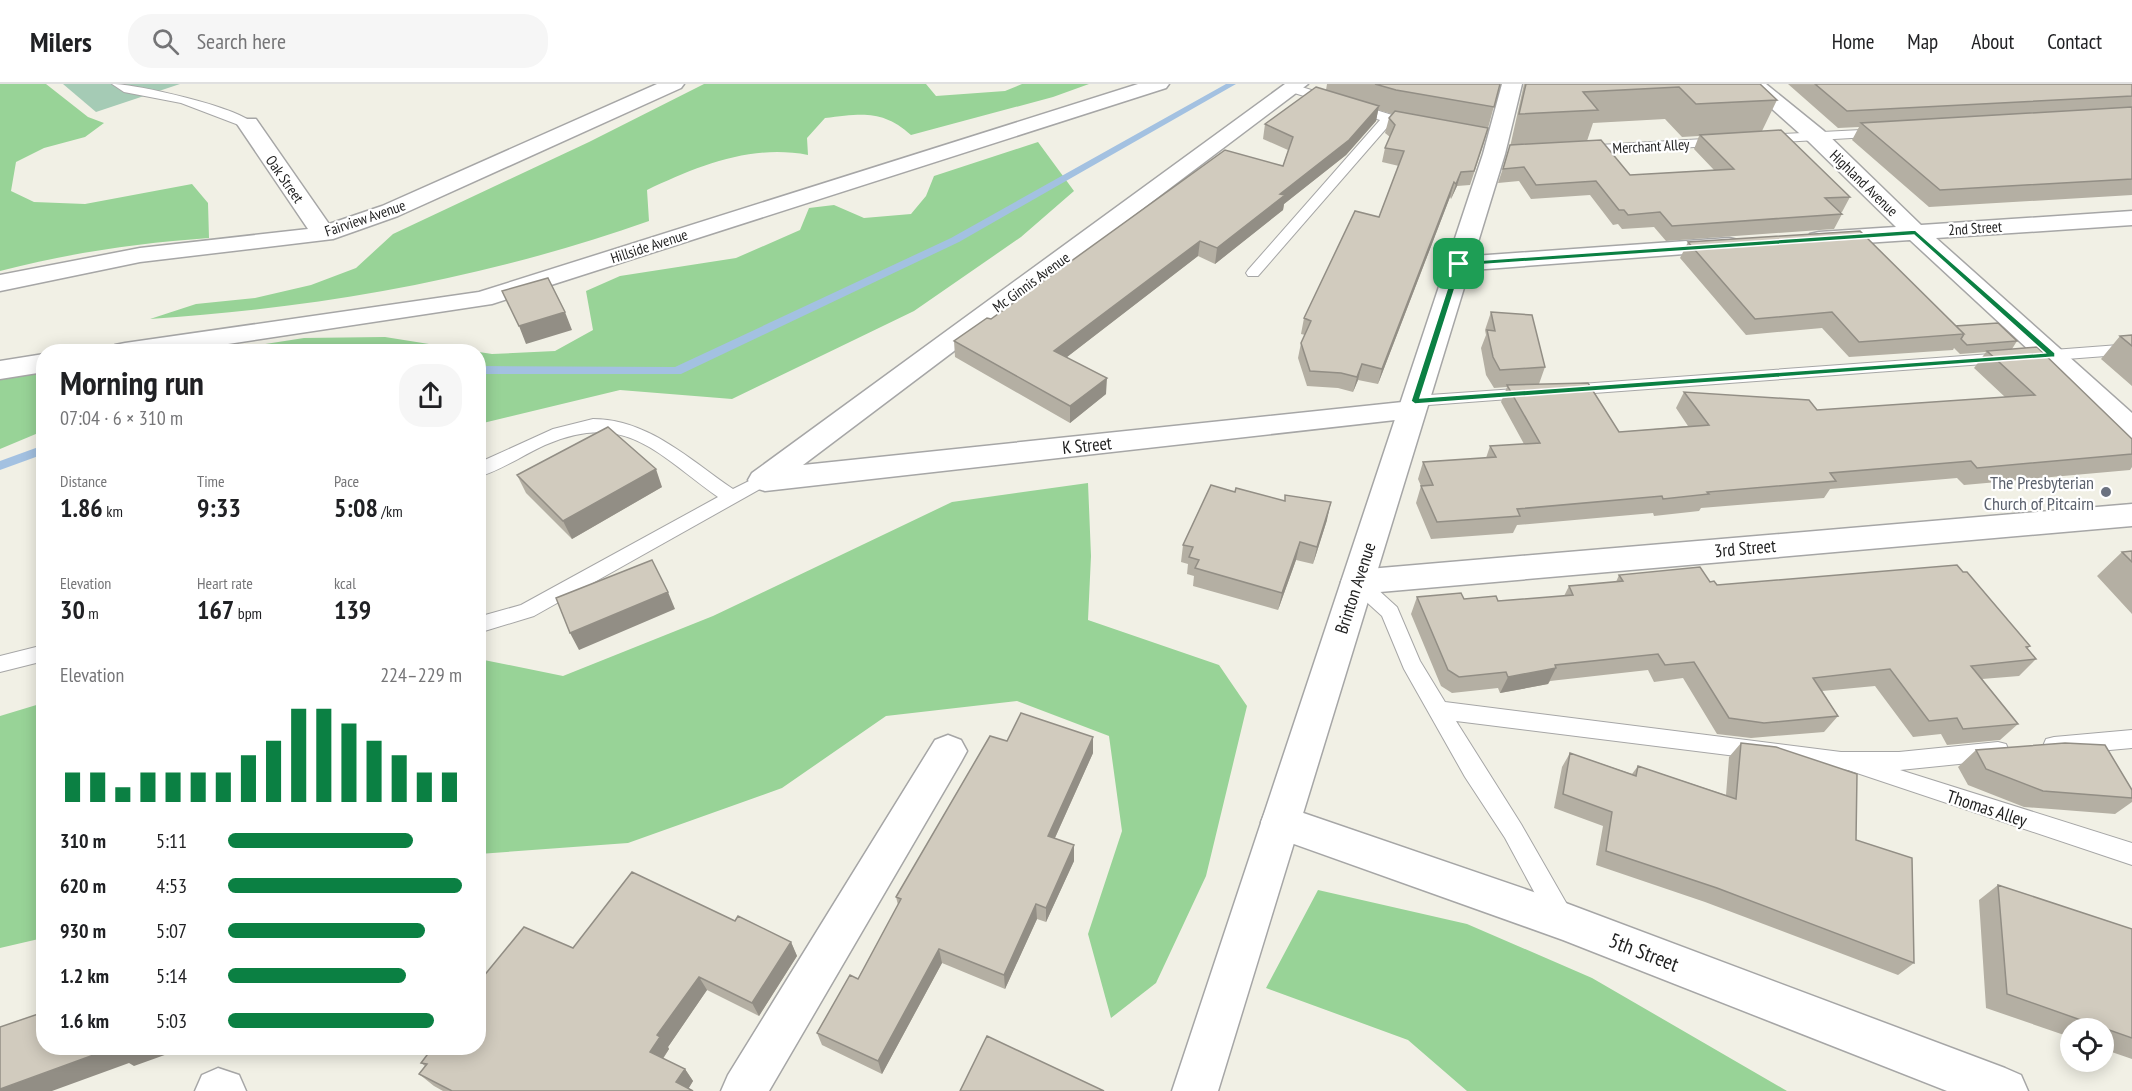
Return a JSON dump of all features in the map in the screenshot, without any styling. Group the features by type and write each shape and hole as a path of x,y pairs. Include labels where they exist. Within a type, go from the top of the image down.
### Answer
{"street":[{"name":"Fairview Avenue","path":"0,283 140,255 324,234 390,211 674,84"},
{"name":"Hillside Avenue","path":"172,344 483,298 1160,84"},
{"name":"Brinton Avenue","path":"1195,1091 1459,264 1496,146 1512,84"},
{"name":"Highland Avenue","path":"1754,84 1816,136 1915,232 2032,356 2132,429"},
{"name":"Mc Ginnis Avenue","path":"763,480 1295,86"},
{"name":"Oak Street","path":"248,124 324,234"},
{"name":"2nd Street","path":"1798,240 2132,218"},
{"path":"1459,264 1751,244"},
{"path":"0,370 36,364"},
{"name":"K Street","path":"763,480 1413,406"},
{"name":"3rd Street","path":"1357,582 2132,515"},
{"path":"744,1091 948,752"},
{"name":"5th Street","path":"1280,822 1563,921 2005,1091"},
{"path":"218,1091 223,1091"}],"lane":[{"path":"118,84 128,89 184,100 248,124"},
{"path":"182,84 184,100"},
{"path":"1295,86 1388,119 1421,125"},
{"path":"1253,273 1388,119"},
{"name":"Merchant Alley","path":"1565,150 1898,132"},
{"path":"1413,406 2132,349"},
{"path":"486,467 536,443 568,432 609,425 639,434 732,497"},
{"path":"486,623 527,611 763,480"},
{"path":"1357,582 1390,612 1411,663 1473,770 1513,831 1563,921"},
{"path":"0,664 36,655"},
{"path":"1438,710 1841,761 1899,760 2015,750"},
{"path":"2039,747 2132,739"},
{"name":"Thomas Alley","path":"1841,761 2132,854"}],"green space":[{"path":"0,84 46,84 88,117 104,123 85,137 44,148 16,162 11,191 34,202 85,204 192,184 208,203 209,238 104,250 0,271"},
{"path":"63,84 180,84 96,112"},
{"path":"704,84 926,84 936,96 1005,91 1022,84 1089,84 1053,97 911,135 890,121 871,115 825,118 807,138 808,155 766,152 705,165 647,190 649,221 527,259 403,287 340,298 214,314 150,319 196,304 255,298 311,285 356,268 393,234 589,142"},
{"path":"1038,142 1074,191 1021,237 914,311 732,399 620,390 486,422 486,353 555,351 593,330 586,291 620,276 736,258 800,230 809,208 834,205 864,218 911,214 926,196 934,176"},
{"path":"385,337 429,344 266,344 304,338"},
{"path":"36,374 36,434 0,449 0,378"},
{"path":"1088,483 1091,556 1088,620 1219,665 1247,706 1206,876 1156,983 1111,1018 1088,934 1122,831 1109,736 1017,701 886,716 782,788 628,843 486,853 486,660 563,676 713,616 952,502"},
{"path":"36,705 36,940 0,948 0,716"},
{"path":"1318,890 1467,924 1592,978 1787,1091 1467,1091 1408,1040 1266,988"}],"building":[{"path":"1375,84 1500,84 1494,107 1396,90"},
{"path":"1526,84 1760,84 1777,100 1696,104 1679,87 1583,92 1598,110 1519,114"},
{"path":"1815,84 2132,84 2132,96 1847,111"},
{"path":"1316,87 1379,106 1349,140 1280,194 1285,195 1217,248 1200,241 1054,351 1107,378 1070,406 954,341 987,318 991,319 1225,150 1283,166 1293,137 1265,124"},
{"path":"2132,107 2132,179 1940,190 1861,123"},
{"path":"1395,111 1488,128 1474,171 1461,172 1456,184 1454,182 1382,369 1362,364 1357,377 1341,373 1310,371 1301,343 1311,321 1304,318 1355,211 1379,217 1404,151 1385,148 1395,125 1389,118"},
{"path":"1781,130 1850,197 1825,198 1842,214 1672,226 1660,212 1628,215 1624,210 1619,210 1596,181 1536,185 1524,167 1503,169 1510,145 1601,140 1630,175 1734,169 1700,135"},
{"path":"1860,231 1964,334 1859,342 1832,312 1755,319 1688,242"},
{"path":"548,278 565,312 519,326 502,291"},
{"path":"1491,312 1532,315 1545,367 1500,370 1493,357 1487,330 1495,331"},
{"path":"1998,323 2017,341 1967,345 1961,339 1964,334 1956,326"},
{"path":"2132,335 2132,346 2120,336"},
{"path":"2037,347 2132,439 2132,454 1977,468 1971,461 1830,473 1836,481 1707,492 1709,494 1663,499 1662,496 1517,509 1520,516 1437,522 1421,486 1433,485 1423,462 1496,457 1490,446 1540,443 1507,385 1588,383 1619,432 1709,425 1684,392 1809,400 1817,410 2035,395 1987,351"},
{"path":"608,427 656,469 563,521 517,475"},
{"path":"1211,485 1235,492 1236,488 1285,501 1285,495 1331,502 1317,547 1300,542 1282,593 1195,568 1199,560 1189,557 1193,547 1183,545"},
{"path":"2132,551 2132,562 2122,552"},
{"path":"652,560 668,592 570,633 556,598"},
{"path":"1957,565 1963,572 1967,572 2030,646 2026,647 2036,659 1971,666 2018,724 1963,729 1957,718 1929,721 1890,669 1813,678 1838,716 1764,723 1729,718 1694,662 1665,665 1658,654 1555,665 1556,668 1508,677 1506,672 1459,677 1448,670 1417,597 1461,593 1464,599 1496,596 1498,601 1573,595 1569,586 1623,581 1619,575 1700,567 1710,582 1714,581 1717,585"},
{"path":"1021,713 1093,737 1048,836 1074,845 1046,908 1036,904 1004,975 939,949 878,1061 817,1033 850,975 858,979 901,899 896,897 990,736 1007,741"},
{"path":"1741,743 1776,747 1857,774 1856,840 1912,858 1914,963 1717,888 1606,851 1612,812 1563,794 1570,753 1636,776 1638,766 1736,799"},
{"path":"2065,743 2105,745 2132,790 2132,798 2043,791 1986,769 1976,750"},
{"path":"632,872 735,921 738,916 791,942 752,1003 699,977 657,1035 660,1037 650,1052 685,1069 676,1082 693,1091 452,1091 419,1074 427,1064 421,1063 427,1055 486,1055 486,973 524,927 573,948"},
{"path":"1998,885 2132,929 2132,1038 2114,1032 2114,1018 2075,1018 2007,994"},
{"path":"36,1015 36,1055 94,1055 0,1089 0,1027"},
{"path":"987,1036 1104,1091 960,1091"}],"waterway":[{"path":"486,370 677,371 955,240 1232,84"},
{"path":"0,466 36,452"}],"place":[{"name":"The Presbyterian Church of Pitcairn","path":"2106,492"}],"route":[{"path":"1915,232 2052,355 1415,401 1459,264 1915,232"}]}
